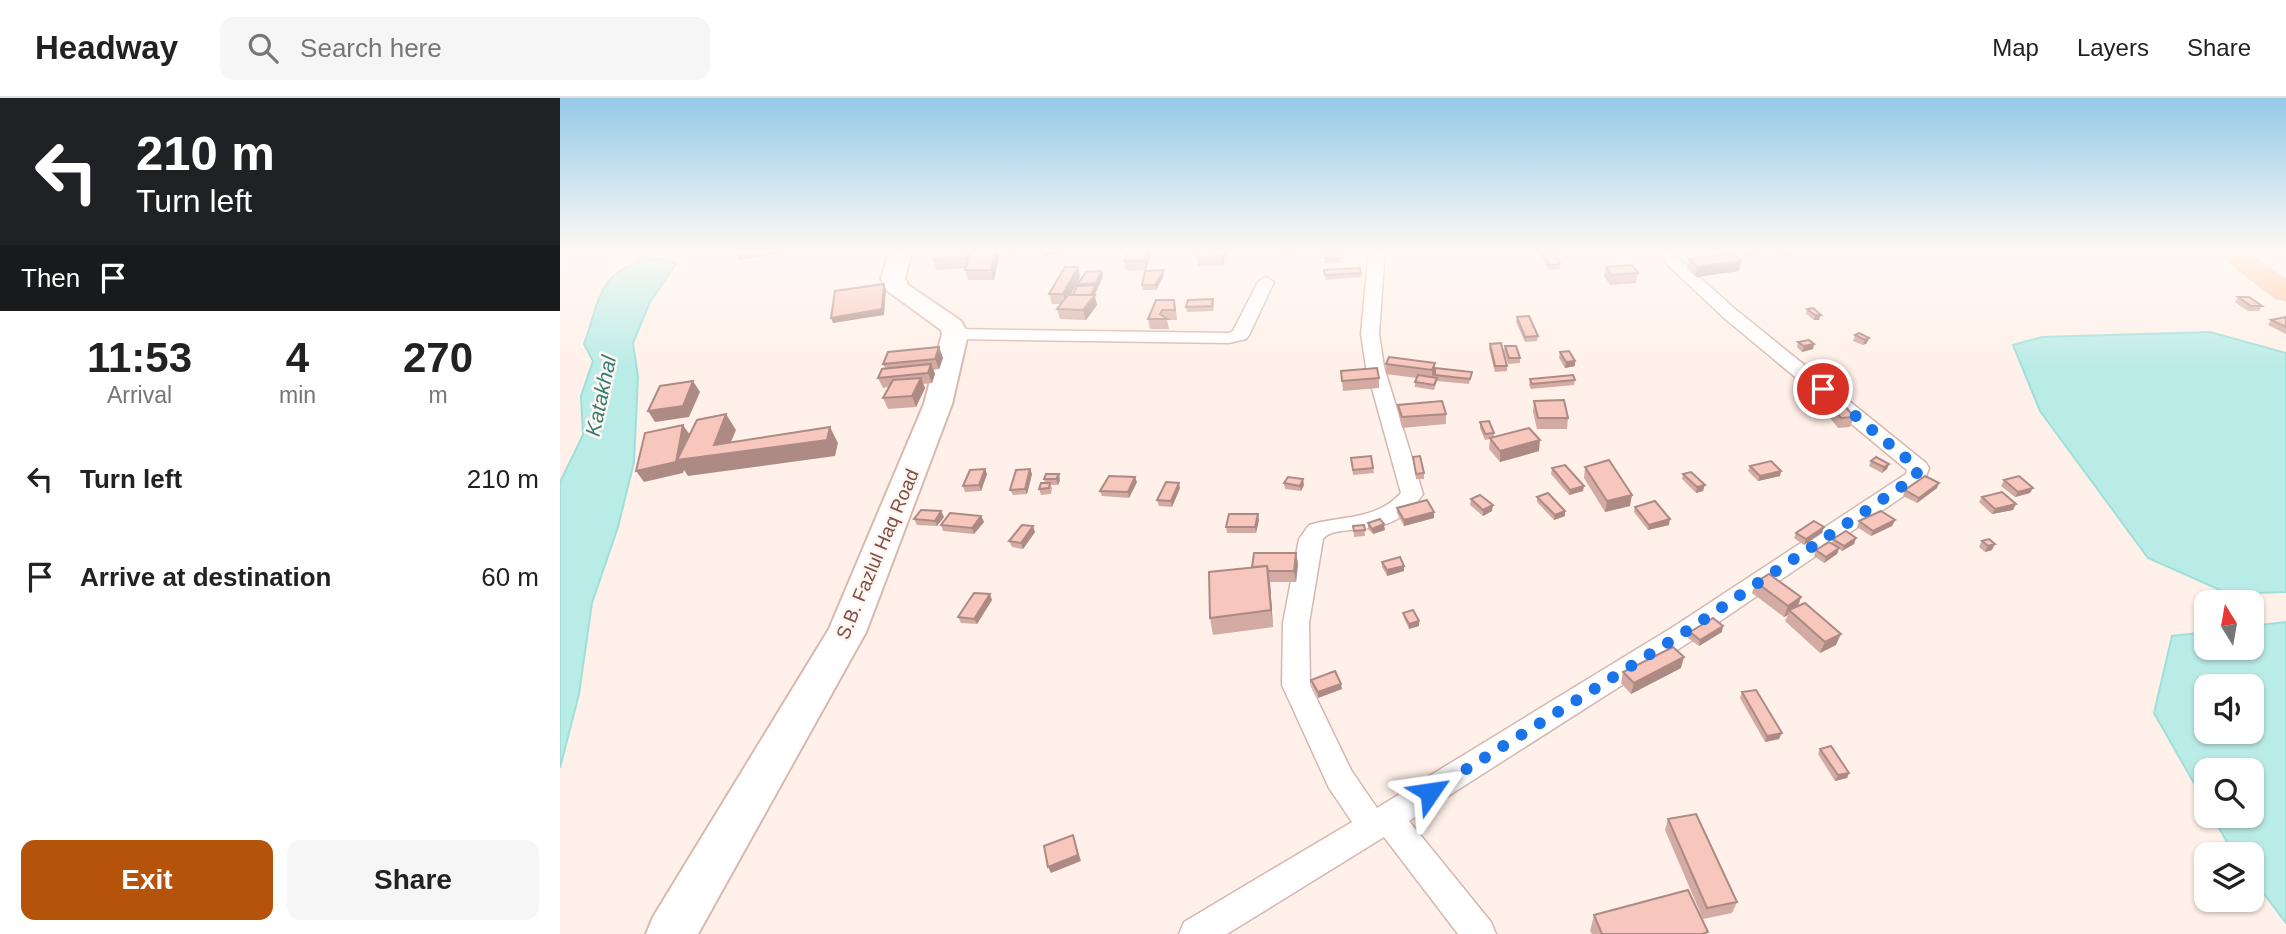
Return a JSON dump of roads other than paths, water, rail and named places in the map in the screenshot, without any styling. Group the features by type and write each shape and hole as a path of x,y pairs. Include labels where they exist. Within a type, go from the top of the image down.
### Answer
{"main road":[{"path":"897,289 952,326 955,334"},
{"name":"S.B. Fazlul Haq Road","path":"671,934 847,632 938,404 955,334"}],"street":[{"path":"955,334 1229,338 1240,335 1263,289"},
{"path":"1374,289 1370,334 1374,367 1412,494 1400,509 1382,520 1317,530 1311,539 1296,622 1296,685 1340,779 1479,934"},
{"path":"1196,934 1682,634 1916,477 1918,468 1729,313 1704,289"}],"water":[{"name":"Katakhal","path":"604,289 659,289 650,302 633,343 638,377 634,462 618,527 592,603 579,694 560,768 560,482 583,435 581,396 593,361 584,344"},
{"path":"2210,332 2286,353 2286,592 2220,590 2148,558 2040,411 2013,345 2042,337"},
{"path":"2286,622 2286,923 2264,894 2264,842 2227,842 2219,828 2264,828 2264,758 2194,758 2194,783 2154,713 2172,636 2194,633 2194,660 2264,660 2264,625"}]}
